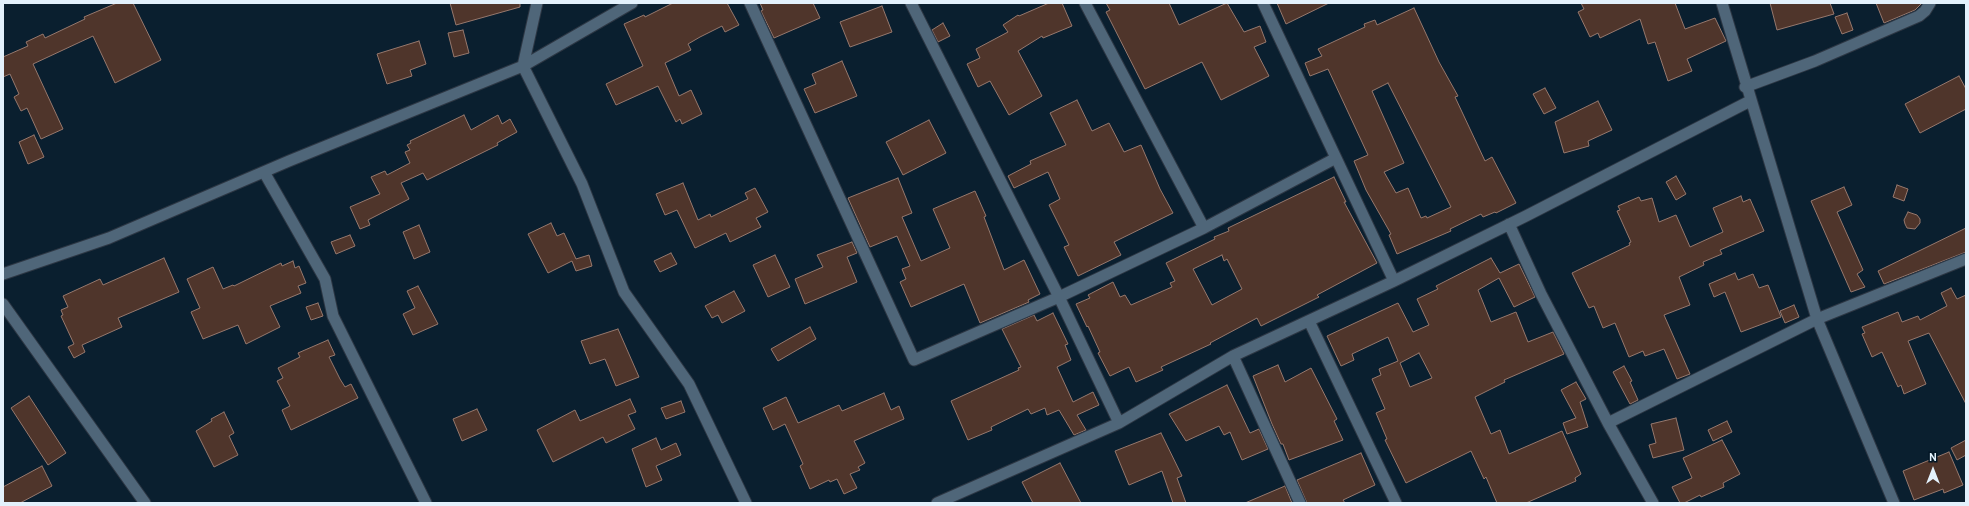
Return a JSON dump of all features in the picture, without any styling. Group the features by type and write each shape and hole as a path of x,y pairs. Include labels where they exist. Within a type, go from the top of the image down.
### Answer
{"street":[{"path":"537,3 523,66 582,184 624,292 689,384 743,502"},
{"path":"3,274 109,238 264,172 523,66 632,3"},
{"path":"750,3 914,360 1059,297 1204,228 1336,158"},
{"path":"911,3 1059,297 1119,423"},
{"path":"1085,3 1204,228"},
{"path":"1263,3 1394,281"},
{"path":"1722,3 1750,101 1817,319 1894,503"},
{"path":"1746,87 1815,62 1918,16 1930,3"},
{"path":"937,503 1119,423 1234,356 1394,281 1750,101"},
{"path":"264,172 325,279 333,316 426,503"},
{"path":"1509,224 1541,294 1608,423 1652,503"},
{"path":"1608,423 1817,319 1966,259"},
{"path":"3,304 146,503"},
{"path":"1309,321 1396,503"},
{"path":"1234,356 1300,503"}],"building":[{"path":"117,3 133,3 161,60 115,83 93,36 33,64 63,129 41,139 27,108 21,111 14,97 19,94 10,74 3,77 3,57 28,46 26,42 43,34 45,38 85,19 84,17"},
{"path":"450,3 520,3 520,7 456,25"},
{"path":"673,3 727,3 739,25 725,32 722,26 700,37 688,44 691,50 665,63 679,96 691,90 702,114 682,124 680,119 676,122 658,86 616,105 606,84 643,66 624,24 644,15 645,17"},
{"path":"760,3 813,3 820,18 774,38 761,11 763,10"},
{"path":"1049,3 1062,3 1072,26 1043,38 1042,36 1018,51 1042,96 1009,115 990,81 978,87 967,64 980,58 976,49 1008,32 1003,25 1018,15 1019,16"},
{"path":"1106,3 1169,3 1179,25 1227,3 1244,32 1260,26 1266,42 1254,47 1269,76 1221,100 1202,62 1145,89 1106,12 1110,10"},
{"path":"1277,3 1329,3 1286,24"},
{"path":"1581,3 1675,3 1685,29 1715,18 1726,41 1687,59 1692,71 1668,81 1655,42 1648,44 1640,19 1600,38 1598,33 1590,37 1578,12 1584,9"},
{"path":"1770,3 1830,3 1834,14 1777,30"},
{"path":"1876,3 1922,3 1915,10 1884,23"},
{"path":"882,6 892,32 850,47 840,22"},
{"path":"1414,8 1439,62 1458,96 1455,97 1485,161 1492,157 1516,203 1496,213 1495,212 1483,217 1481,214 1450,229 1451,231 1397,254 1389,235 1391,234 1366,190 1354,161 1368,155 1328,69 1310,76 1305,63 1322,56 1318,49 1365,27 1364,24 1375,20 1377,25","holes":["1388,83 1451,207 1427,218 1426,216 1421,218 1408,188 1396,193 1384,172 1404,163 1372,91"]},
{"path":"1847,13 1853,30 1842,34 1835,17"},
{"path":"943,23 950,36 938,42 932,30"},
{"path":"463,30 469,53 454,57 448,33"},
{"path":"419,41 426,64 410,70 412,76 387,84 377,54"},
{"path":"842,61 857,96 815,113 804,89 816,84 812,74"},
{"path":"1959,76 1966,89 1966,109 1920,133 1905,104"},
{"path":"1545,88 1556,108 1544,114 1533,94"},
{"path":"1077,100 1092,131 1109,123 1124,152 1141,145 1160,189 1173,213 1114,242 1121,255 1078,276 1064,247 1069,245 1049,205 1060,199 1048,172 1014,188 1008,176 1031,164 1030,161 1066,145 1050,113"},
{"path":"1598,101 1612,130 1588,141 1589,146 1564,153 1555,122"},
{"path":"464,115 471,130 498,115 502,124 510,119 517,132 497,143 498,145 427,180 423,173 401,183 409,199 368,220 370,225 360,229 350,207 380,194 371,177 385,171 387,175 410,163 405,152 410,150 407,145 411,143 410,141"},
{"path":"929,120 946,153 903,175 886,142"},
{"path":"34,135 44,157 28,164 19,142"},
{"path":"1676,176 1686,194 1676,200 1666,182"},
{"path":"1334,177 1346,202 1344,202 1377,263 1317,295 1319,297 1261,326 1257,318 1210,343 1211,344 1161,367 1163,370 1136,382 1129,367 1110,376 1098,353 1100,352 1088,326 1087,327 1076,304 1090,298 1088,295 1113,282 1120,297 1125,295 1131,305 1172,287 1170,283 1175,281 1166,263 1215,239 1214,237 1229,231 1228,228","holes":["1222,255 1224,261 1227,259 1242,289 1212,305 1193,269"]},
{"path":"898,178 912,213 902,217 921,261 950,248 933,209 975,191 986,216 984,217 1004,270 1024,260 1040,294 1028,300 1029,302 980,323 964,284 911,307 900,282 906,279 902,269 910,266 897,236 870,247 848,198"},
{"path":"683,183 698,220 710,214 711,217 748,199 745,193 755,188 768,212 756,218 761,227 730,242 726,233 695,248 677,210 665,215 656,194"},
{"path":"1897,185 1908,189 1904,201 1893,197"},
{"path":"1844,187 1852,205 1837,212 1863,270 1857,274 1865,287 1851,292 1811,201"},
{"path":"1741,196 1743,202 1750,199 1764,231 1720,250 1722,254 1703,262 1704,265 1679,277 1690,305 1664,315 1690,374 1677,379 1664,349 1645,356 1643,351 1629,357 1615,323 1603,328 1594,306 1589,308 1572,273 1630,245 1629,243 1631,242 1617,211 1620,210 1618,206 1639,197 1641,201 1652,198 1659,222 1676,215 1690,247 1723,232 1713,208"},
{"path":"1908,212 1917,215 1920,219 1920,223 1915,229 1907,228 1905,224 1904,220"},
{"path":"551,223 557,236 564,233 576,259 589,255 592,266 576,271 572,261 548,273 528,234"},
{"path":"419,225 430,252 414,259 403,232"},
{"path":"1966,228 1966,252 1884,284 1878,271"},
{"path":"350,235 355,246 336,254 331,242"},
{"path":"852,242 857,253 847,257 857,282 805,304 795,279 823,267 817,255"},
{"path":"671,253 677,264 660,272 654,261"},
{"path":"775,255 790,287 768,297 753,265"},
{"path":"164,258 179,292 118,318 122,327 82,345 85,352 74,358 68,347 74,344 61,316 63,315 61,310 68,307 63,296 100,279 103,285"},
{"path":"1491,258 1500,273 1519,264 1535,297 1514,307 1499,278 1478,290 1491,322 1516,312 1528,342 1553,332 1564,354 1504,380 1505,382 1475,397 1491,434 1500,430 1509,454 1562,431 1581,474 1575,478 1576,481 1526,503 1497,503 1486,477 1484,479 1471,451 1406,483 1385,440 1387,439 1376,413 1385,409 1372,379 1381,375 1379,369 1398,361 1388,337 1352,354 1354,360 1341,366 1327,336 1398,303 1413,332 1429,325 1417,299 1438,289 1436,286","holes":["1419,353 1432,378 1410,387 1400,363"]},
{"path":"293,261 295,268 299,266 306,283 298,286 301,293 270,306 280,327 246,344 238,325 203,339 191,312 200,308 187,279 213,267 223,289 233,285 234,286 281,263 282,266"},
{"path":"1735,273 1738,280 1753,274 1759,288 1768,285 1781,317 1741,332 1725,292 1714,297 1709,284"},
{"path":"418,286 438,324 413,335 403,314 415,308 407,291"},
{"path":"1951,288 1957,299 1966,295 1966,404 1929,333 1908,341 1926,384 1904,394 1901,385 1898,387 1882,352 1872,357 1862,334 1865,333 1862,327 1898,312 1902,322 1918,316 1920,320 1947,306 1941,293"},
{"path":"734,291 745,311 722,323 718,315 712,318 705,306"},
{"path":"318,303 323,316 311,320 306,307"},
{"path":"1794,305 1799,317 1785,323 1780,311"},
{"path":"1053,313 1068,344 1065,345 1071,360 1057,367 1073,402 1093,392 1099,405 1077,415 1086,430 1074,435 1059,410 1047,415 1045,408 1031,414 1028,409 991,427 992,430 968,440 951,401 1019,370 1018,368 1021,367 1002,329 1034,315 1037,321"},
{"path":"810,327 816,339 778,361 771,349"},
{"path":"618,329 639,377 616,386 605,359 590,364 581,341"},
{"path":"328,340 335,355 329,357 340,379 345,387 351,384 358,398 291,430 282,410 290,406 277,381 283,378 278,368 300,357 298,353"},
{"path":"1278,365 1285,382 1311,368 1337,419 1334,421 1343,440 1289,460 1283,444 1281,444 1272,424 1253,376"},
{"path":"1624,366 1632,381 1630,382 1638,400 1630,404 1613,372"},
{"path":"1576,382 1586,399 1580,402 1588,427 1567,434 1563,423 1576,418 1561,390"},
{"path":"1227,385 1250,433 1259,429 1268,449 1242,460 1230,432 1224,435 1219,426 1186,441 1169,414"},
{"path":"884,393 891,410 899,406 904,419 854,441 865,463 858,467 860,470 850,474 857,488 844,494 837,479 830,482 829,480 810,489 800,466 803,464 785,424 773,430 763,408 786,397 798,423 839,405 842,411"},
{"path":"29,396 66,453 48,465 11,408"},
{"path":"630,399 636,412 628,415 635,429 606,443 603,437 553,462 537,430 575,410 580,421"},
{"path":"681,401 685,412 666,419 661,408"},
{"path":"477,409 487,430 462,441 453,419"},
{"path":"224,412 234,433 229,436 238,455 214,467 196,431 212,421 211,419"},
{"path":"1676,418 1684,450 1653,458 1649,445 1656,443 1651,424"},
{"path":"1727,421 1732,432 1713,441 1708,430"},
{"path":"1161,433 1182,476 1177,478 1186,503 1173,503 1162,471 1129,485 1115,451"},
{"path":"656,438 661,450 676,443 681,455 656,466 662,480 646,487 632,449"},
{"path":"1722,440 1740,474 1723,483 1724,487 1701,497 1700,495 1684,503 1680,503 1672,487 1692,478 1683,458"},
{"path":"1966,440 1966,455 1957,460 1951,448"},
{"path":"1949,452 1963,485 1944,493 1943,489 1914,500 1903,471"},
{"path":"1361,453 1375,485 1343,500 1345,503 1307,503 1297,480"},
{"path":"1060,463 1081,503 1033,503 1022,482"},
{"path":"42,466 52,486 20,503 3,503 3,487"},
{"path":"1285,486 1292,503 1245,503"}]}
